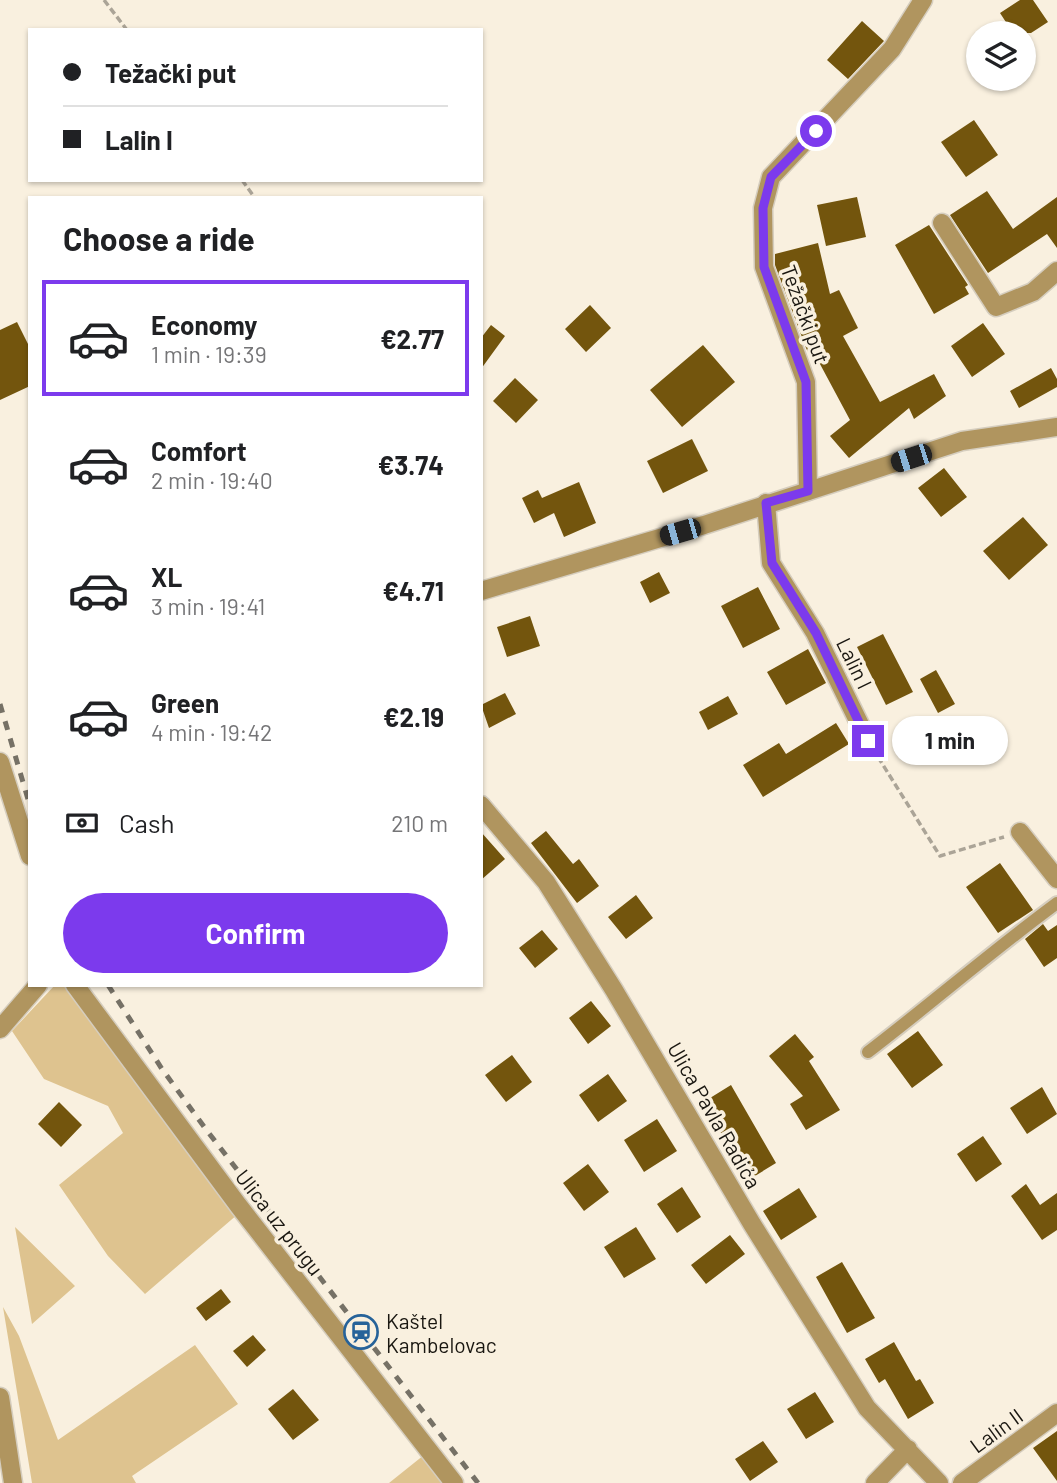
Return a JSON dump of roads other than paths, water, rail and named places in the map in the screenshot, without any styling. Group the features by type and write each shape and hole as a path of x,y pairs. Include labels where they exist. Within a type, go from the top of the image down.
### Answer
{"street":[{"name":"Težački put","path":"808,491 806,382 764,267 763,208 771,177 892,49 923,0"},
{"path":"942,223 996,307 1033,292 1057,271"},
{"path":"483,589 704,525 962,441 1057,426"},
{"name":"Lalin I","path":"766,503 772,563 816,633 868,741"},
{"path":"0,762 28,850"},
{"name":"Ulica Pavla Radića","path":"483,807 546,882 614,990 752,1224 867,1408 939,1483"},
{"path":"1020,832 1057,878"},
{"path":"0,1029 36,987"},
{"name":"Ulica uz prugu","path":"76,987 238,1205 454,1483"},
{"path":"0,1397 13,1483"},
{"name":"Lalin II","path":"962,1483 1057,1413"},
{"path":"875,1483 908,1449"}],"lane":[{"path":"868,1052 953,987 990,952 1057,904"}],"railway":[{"path":"0,704 28,799"},
{"path":"109,987 162,1069 205,1128 478,1483"}],"place":[{"name":"Kaštel Kambelovac","path":"361,1332"}]}
